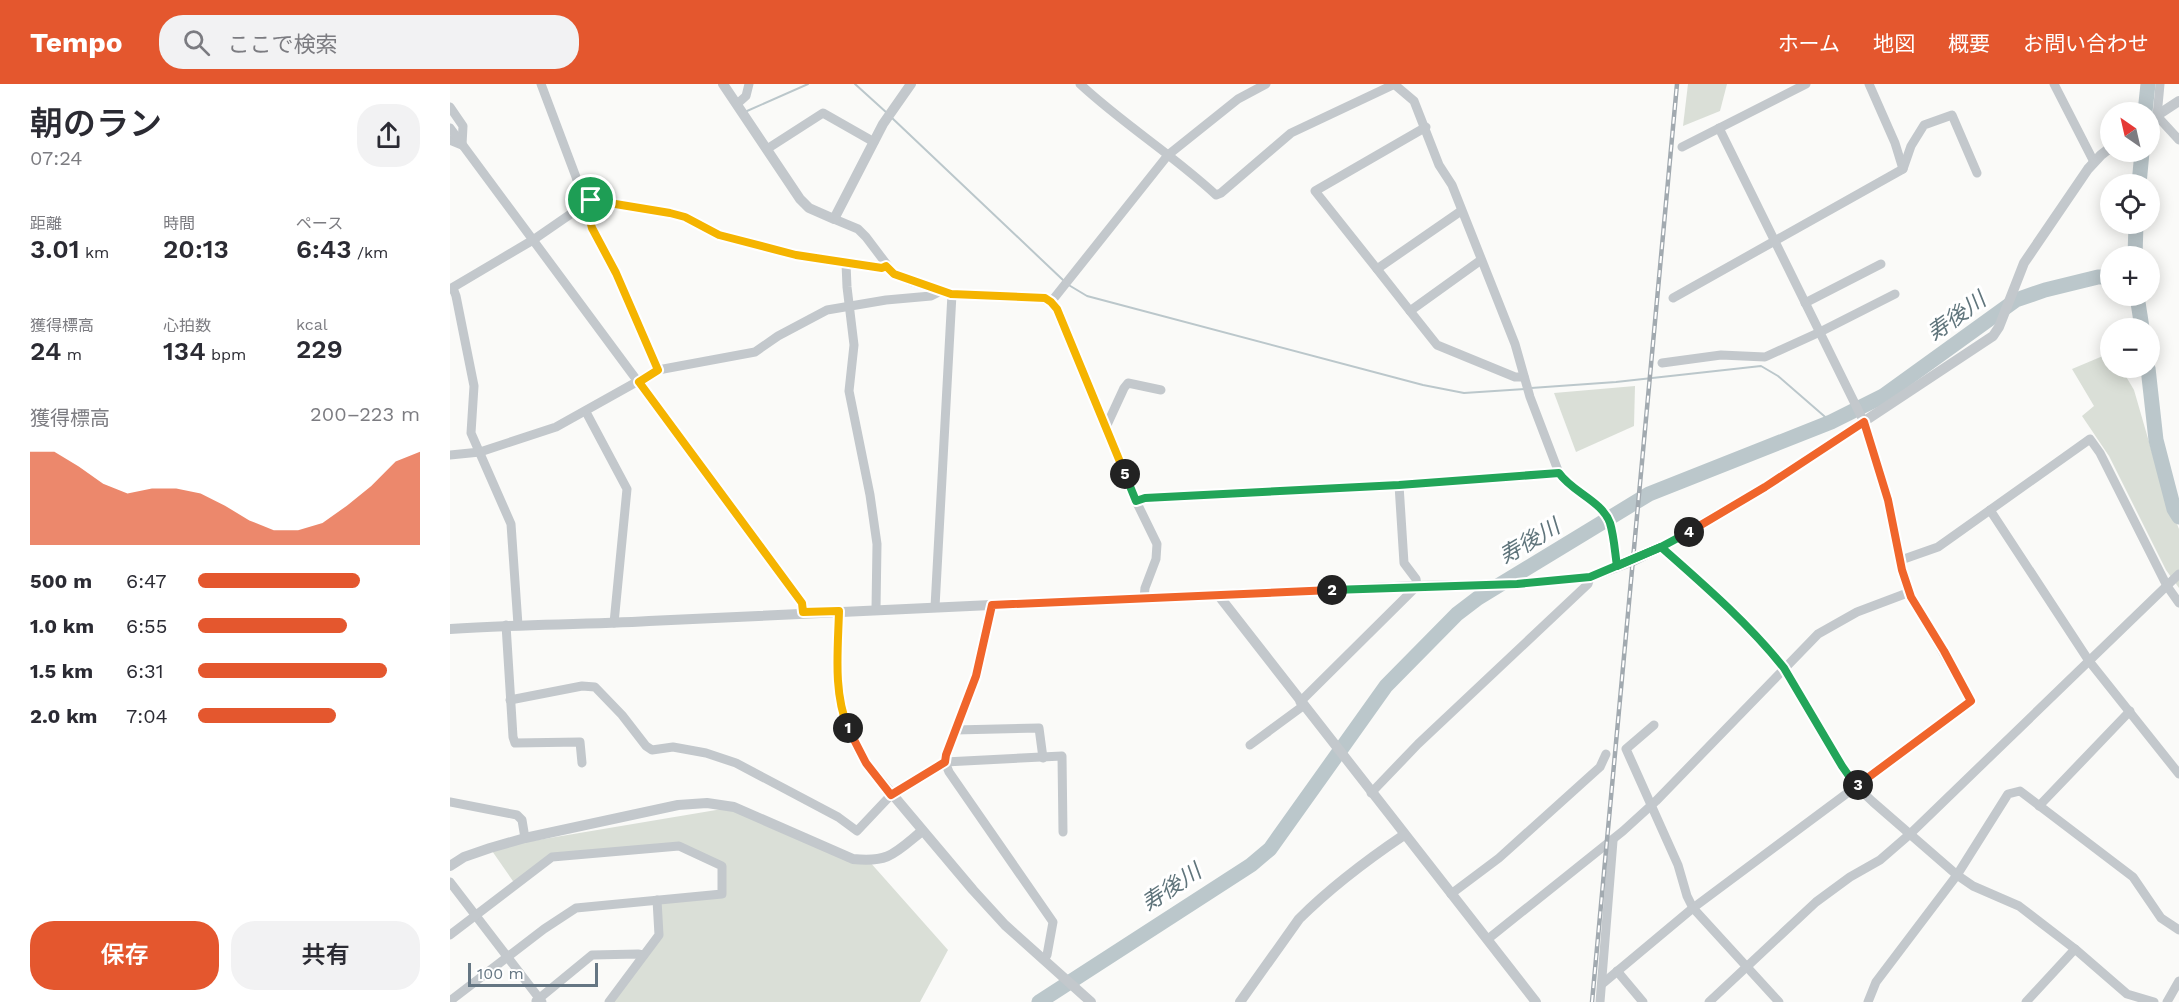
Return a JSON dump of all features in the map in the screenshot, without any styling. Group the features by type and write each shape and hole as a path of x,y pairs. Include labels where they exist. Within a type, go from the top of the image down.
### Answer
{"street":[{"path":"541,84 586,205 592,228 616,273 658,370"},
{"path":"723,84 800,200 809,208 858,229 894,274 951,294 1037,297 1051,302 1057,309 1136,501 1157,544 1156,559 1145,588 1144,598"},
{"path":"737,104 746,96 749,84"},
{"path":"834,219 886,120 911,84"},
{"path":"1080,84 1191,172 1216,195 1291,133 1394,84 1414,101 1439,165 1452,185 1515,344 1529,393 1559,473 1608,519 1617,566"},
{"path":"1051,302 1168,155 1238,99 1266,84"},
{"path":"1682,147 1806,84"},
{"path":"1869,84 1895,143 1903,169"},
{"path":"2054,84 2094,162"},
{"path":"2156,102 2160,84"},
{"path":"2160,113 2179,100"},
{"path":"450,107 463,126 462,145"},
{"path":"767,149 823,113 874,142"},
{"path":"1672,298 1903,169 1911,146 1924,125 1952,115 1977,173"},
{"path":"2160,125 2179,140"},
{"path":"450,128 802,603 803,612"},
{"path":"1426,128 1315,191 1437,345 1525,380"},
{"path":"1602,984 1693,908 1971,701 1910,592 1900,560 1888,500 1863,419 1719,128"},
{"path":"450,140 462,145"},
{"path":"450,629 1417,586 1517,584 1590,577 1661,547 1765,487 1863,419 1993,336 2003,318 2024,263 2094,162 2100,157"},
{"path":"518,625 511,524 471,433 474,386 456,296 451,289 533,240 591,200 685,217 719,235 796,255 882,268 886,266"},
{"path":"1377,269 1461,211"},
{"path":"1410,311 1481,260"},
{"path":"846,263 854,345 849,391 870,495 877,544 876,609"},
{"path":"1805,303 1881,264"},
{"path":"450,455 480,452 556,427 658,370 756,352 778,336 827,310 886,300 931,296 941,291"},
{"path":"935,607 951,294"},
{"path":"1662,363 1721,355 1765,357 1895,294"},
{"path":"1106,428 1128,383 1161,390"},
{"path":"586,412 627,489 614,623"},
{"path":"1900,560 1938,546 2090,439 2100,453 2167,585 2179,603"},
{"path":"1136,501 1145,498 1399,485 1559,473"},
{"path":"1399,485 1404,563 1416,579 1417,586"},
{"path":"1990,510 2090,661 2179,774"},
{"path":"1661,547 1713,593 1784,668 1856,786 1957,875 1973,886 2019,906 2135,999 2154,1002"},
{"path":"1709,1002 1816,902 1850,877 1880,860 1910,834 2179,574"},
{"path":"1371,793 1418,744 1588,584 1590,577"},
{"path":"1250,745 1301,704 1417,586"},
{"path":"1488,939 1612,841 1818,634 1857,612 1910,592"},
{"path":"1219,596 1301,704 1536,1002"},
{"path":"992,605 976,676 945,762 949,772 1053,922 1044,960"},
{"path":"839,611 837,665 839,694 843,716 854,743 866,763 891,795 1005,925 1091,1002"},
{"path":"506,625 515,743 580,742 582,763"},
{"path":"510,700 582,686 595,687 622,715 645,746 652,750 673,747 706,753 736,763 838,817 857,831 891,795 945,762 1062,756 1063,832"},
{"path":"2039,806 2130,711"},
{"path":"1654,725 1626,749 1678,866 1687,896 1693,908 1779,1002"},
{"path":"956,730 1039,729 1043,758"},
{"path":"1451,894 1499,858 1532,829 1600,767 1606,754"},
{"path":"1868,1002 1876,982 1957,875 2008,794 2020,791 2133,877 2161,918 2179,930"},
{"path":"450,802 517,815 522,820 525,838"},
{"path":"450,866 464,857 525,838 678,805 707,803 734,807 853,859 876,861 885,859 922,831"},
{"path":"1240,1002 1299,919 1346,877 1404,835"},
{"path":"1600,1002 1612,841"},
{"path":"450,935 552,857 679,846 722,866 722,894 576,908 450,1001"},
{"path":"450,882 508,957 538,1001 592,955 638,954 643,956"},
{"path":"609,1002 659,934 657,900"},
{"path":"2026,1002 2074,949"},
{"path":"1617,971 1643,1002"},
{"path":"2167,1002 2179,981"}],"shaded area":[{"path":"1688,84 1727,84 1720,111 1683,126"},
{"path":"2100,357 2100,378 2127,378 2134,390 2162,487 2179,529 2179,588 2166,570 2109,456 2082,416 2094,406 2072,369"},
{"path":"1635,386 1634,426 1576,452 1554,393"},
{"path":"734,807 869,861 948,950 920,1002 609,1002 659,935 657,900 721,894 722,866 679,846 553,857 515,884 490,848"}],"waterway":[{"path":"747,111 808,84"},
{"path":"855,84 887,113"},
{"path":"2146,102 2148,84"},
{"path":"891,117 1063,280"},
{"path":"2140,174 2141,162"},
{"path":"2135,246 2136,234"},
{"name":"寿後川","path":"1039,1002 1251,865 1270,849 1386,686 1457,614 1478,598 1649,494 1831,422 1883,396 2016,300 2045,290 2100,277"},
{"path":"1067,284 1087,296 1423,385 1464,393 1525,389"},
{"path":"2139,306 2140,318"},
{"path":"1531,388 1616,382 1761,366 1778,376 1831,422"},
{"path":"2149,378 2156,440 2174,509 2179,517"}],"railway":[{"path":"1592,1002 1677,84"}],"route":[{"path":"591,200 586,205 592,228 616,273 658,370 639,382 802,603 803,612 839,611 837,665 843,716 854,743 866,763 891,795 945,762 976,676 992,605 1544,582 1590,577 1633,561 1661,547 1713,593 1772,653 1784,668 1856,786 1971,701 1911,597 1902,570 1897,536 1880,469 1864,422 1765,487 1696,528 1633,561 1617,566 1610,523 1592,502 1564,480 1559,473 1399,485 1145,498 1136,501 1057,309 1045,298 951,294 912,282 894,274 886,266 882,268 796,255 719,235 685,217 591,200"}]}
